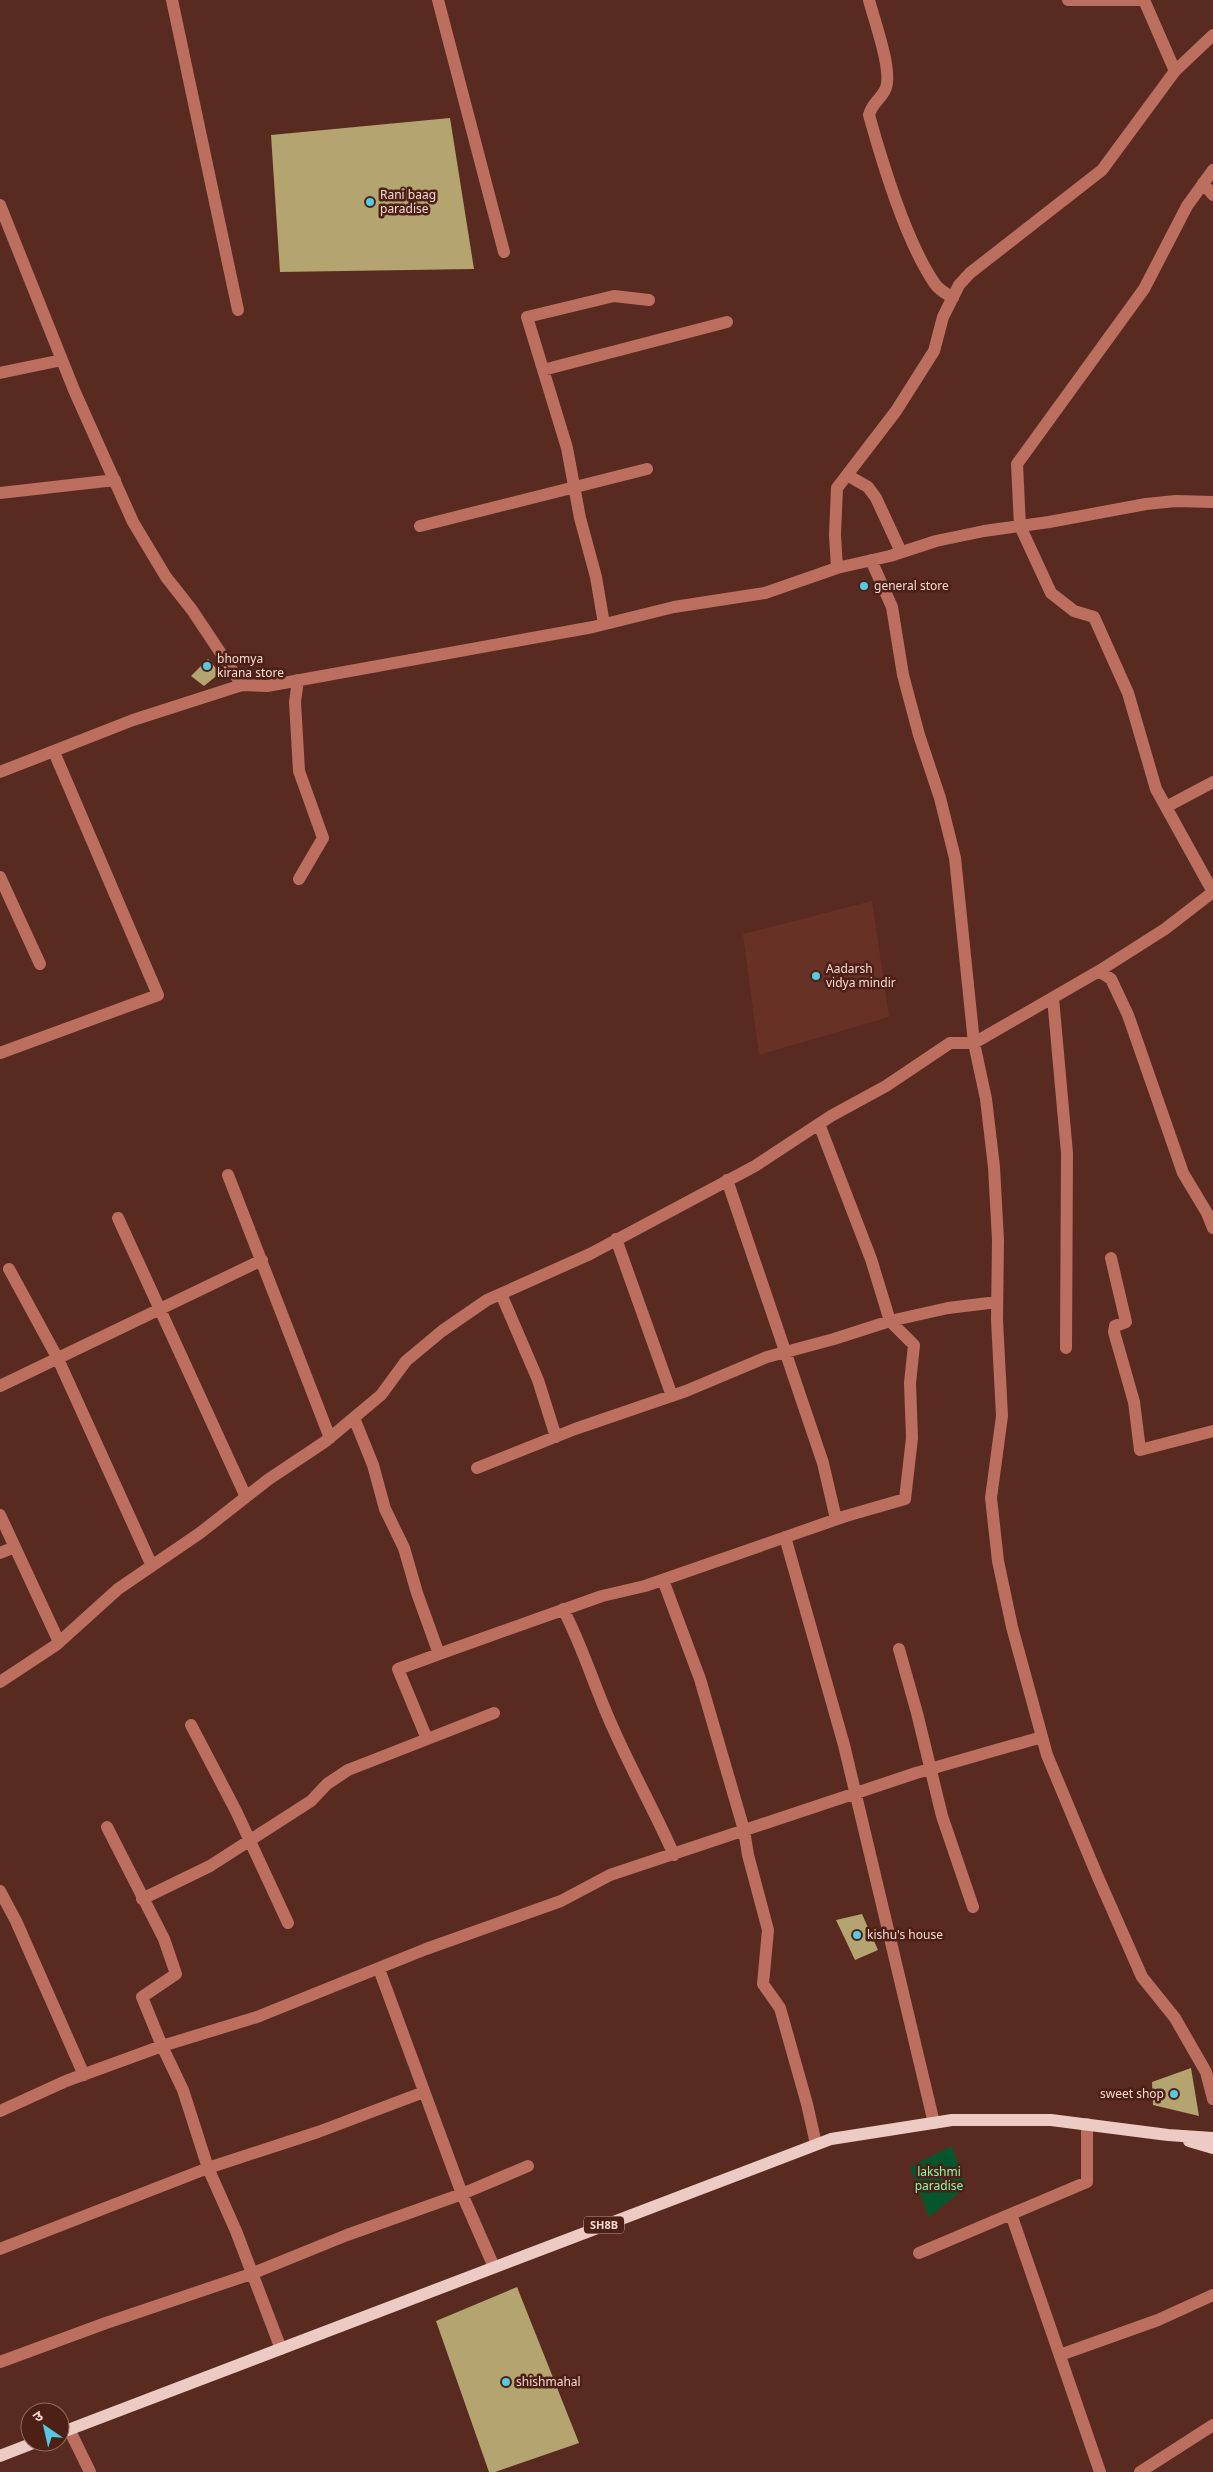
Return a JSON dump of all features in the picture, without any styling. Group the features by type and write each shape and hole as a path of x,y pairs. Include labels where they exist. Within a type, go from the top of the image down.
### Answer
{"main road":[{"name":"SH8B","path":"70,2429 831,2139 952,2120 1052,2120 1168,2135 1213,2138"},
{"name":"SH8B","path":"1168,2135 1213,2148"},
{"path":"0,2456 20,2448"}],"street":[{"path":"172,0 238,310"},
{"path":"438,0 504,252"},
{"path":"869,0 889,71 886,90 871,106 868,115 894,192 922,261 936,286 953,298"},
{"path":"1068,0 1144,0 1175,71"},
{"path":"837,568 834,535 837,488 896,411 934,351 943,318 960,285 970,273 1102,170 1175,71 1213,35"},
{"path":"0,1682 59,1642 118,1589 330,1438 381,1395 413,1355 442,1331 487,1300 590,1254 755,1166 819,1124 886,1086 950,1043 974,1044 1099,972 1165,928 1213,892 1156,789 1138,721 1128,692 1094,617 1074,611 1051,593 1020,526 1017,464 1144,289 1169,239 1213,170"},
{"path":"1203,183 1213,195"},
{"path":"0,205 62,360 133,522 166,577 192,610 242,686"},
{"path":"604,624 575,485 527,318 614,296 649,300"},
{"path":"543,370 728,322"},
{"path":"0,372 62,360"},
{"path":"420,526 647,468"},
{"path":"848,475 868,487 876,498 901,552"},
{"path":"0,493 114,480"},
{"path":"0,772 132,720 242,686 268,686 604,624 674,607 765,593 837,568 936,541 1146,504 1176,501 1213,502"},
{"path":"871,560 892,607 903,675 919,736 940,798 955,858 974,1044 986,1099 994,1167 998,1240 997,1302 1002,1416 991,1498 1000,1570 1028,1691 1042,1737 1096,1875 1142,1977 1175,2018 1206,2072 1213,2099"},
{"path":"298,680 295,702 299,771 323,838 299,879"},
{"path":"0,1053 158,995 54,752"},
{"path":"1166,807 1213,782"},
{"path":"0,877 40,964"},
{"path":"1099,972 1111,979 1128,1015 1183,1173 1213,1228"},
{"path":"1052,998 1066,1153 1066,1348"},
{"path":"427,1739 398,1669 563,1609 663,1580 836,1519 905,1499 912,1438 910,1384 914,1345 890,1321 871,1259 819,1124"},
{"path":"228,1175 330,1438"},
{"path":"727,1180 823,1463 836,1519"},
{"path":"118,1218 162,1310 246,1497"},
{"path":"616,1239 672,1396"},
{"path":"1111,1258 1126,1322 1115,1326 1114,1332 1134,1402 1140,1450 1213,1431"},
{"path":"0,1386 162,1310 262,1260"},
{"path":"9,1269 58,1359 152,1566"},
{"path":"501,1294 538,1380 556,1437"},
{"path":"477,1468 556,1437 672,1396 767,1357 890,1321 948,1308 997,1302"},
{"path":"354,1418 373,1465 385,1509 404,1548 417,1593 439,1654"},
{"path":"0,1515 59,1642"},
{"path":"785,1537 800,1584 813,1641 834,1708 856,1794 934,2123"},
{"path":"0,1553 15,1547"},
{"path":"663,1580 700,1679 744,1830 748,1855 768,1930 763,1984 780,2008 807,2104 816,2144"},
{"path":"563,1609 576,1634 585,1663 612,1727 674,1855"},
{"path":"899,1649 942,1816 973,1907"},
{"path":"142,1899 210,1866 311,1801 327,1784 348,1770 494,1713"},
{"path":"191,1726 250,1840 288,1923"},
{"path":"0,2111 84,2075 162,2046 257,2018 426,1949 561,1901 610,1875 930,1769 1042,1737"},
{"path":"107,1828 164,1939 176,1974 142,1998 183,2090 208,2168 236,2231 281,2348"},
{"path":"0,1892 16,1921 84,2075"},
{"path":"379,1969 462,2194 494,2267"},
{"path":"0,2249 208,2168 318,2132 424,2092"},
{"path":"919,2253 1087,2182 1088,2124"},
{"path":"0,2362 106,2323 135,2315 251,2274 347,2235 462,2194 528,2166"},
{"path":"1011,2214 1100,2472"},
{"path":"1060,2355 1158,2320 1213,2295"},
{"path":"1140,2472 1213,2425"},
{"path":"70,2440 90,2472"}],"shaded area":[{"name":"Aadarsh vidya mindir","path":"872,901 889,1017 759,1055 743,934"}],"green space":[{"name":"lakshmi paradise","path":"952,2146 966,2187 929,2217 910,2167"}],"building":[{"name":"Rani baag paradise","path":"450,118 474,269 280,272 271,135"},
{"name":"bhomya kirana store","path":"208,659 220,673 204,686 191,676"},
{"name":"kishu's house","path":"862,1914 878,1950 855,1960 836,1920"},
{"name":"sweet shop","path":"1191,2068 1199,2116 1153,2105 1152,2082"},
{"name":"shishmahal","path":"517,2287 579,2443 495,2472 489,2472 436,2321"}],"place":[{"name":"Rani baag paradise","path":"370,202"},
{"name":"general store","path":"864,586"},
{"name":"bhomya kirana store","path":"207,666"},
{"name":"Aadarsh vidya mindir","path":"816,976"},
{"name":"kishu's house","path":"857,1935"},
{"name":"sweet shop","path":"1174,2094"},
{"name":"shishmahal","path":"506,2382"}]}
